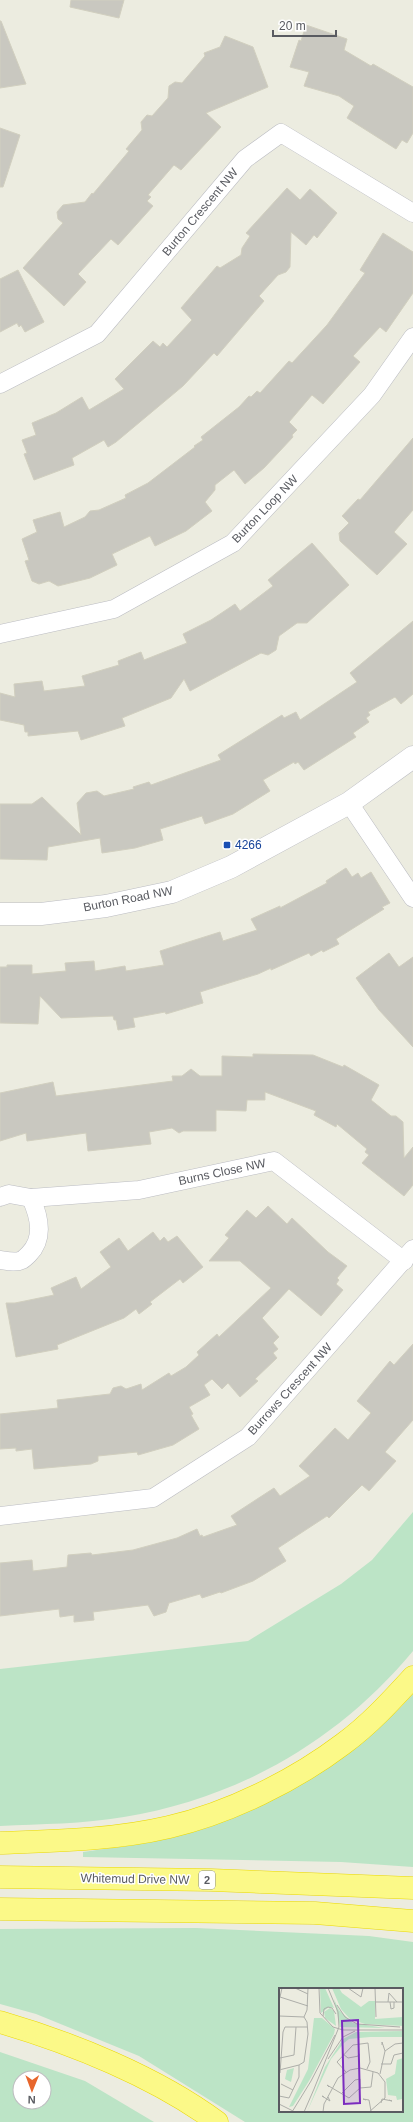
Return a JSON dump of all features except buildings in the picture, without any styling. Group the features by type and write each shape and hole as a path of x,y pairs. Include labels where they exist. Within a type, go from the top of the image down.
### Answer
{"highway":[{"path":"0,1843 91,1839 153,1830 169,1827 227,1808 288,1780 343,1744 389,1703 413,1677"},
{"name":"Whitemud Drive NW","path":"0,1877 219,1880 413,1888"},
{"path":"0,1909 315,1913 413,1921"},
{"path":"0,2022 33,2031 103,2060 163,2088 217,2122"}],"street":[{"name":"Burton Crescent NW","path":"0,384 97,334 245,159 281,133 413,214"},
{"name":"Burton Loop NW","path":"0,634 114,609 233,543 372,395 413,337"},
{"name":"Burton Road NW","path":"0,914 41,914 106,906 172,892 231,867 349,804 413,757"},
{"path":"349,804 413,898"},
{"name":"Burns Close NW","path":"0,1197 9,1194 30,1198 139,1190 274,1161 408,1255"},
{"path":"0,1260 11,1262 22,1260 32,1250 39,1235 39,1224 37,1213 30,1198"},
{"name":"Burrows Crescent NW","path":"0,1516 153,1498 248,1437 408,1255"}],"green space":[{"path":"413,1512 413,1651 384,1683 352,1712 319,1738 284,1761 246,1780 207,1796 166,1808 124,1817 93,1821 0,1826 0,1669 248,1641 341,1584 372,1560"},
{"path":"413,1694 413,1867 341,1862 83,1857 83,1852 146,1843 201,1828 235,1816 268,1801 331,1765 360,1744 388,1720"},
{"path":"196,1928 369,1936 413,1942 413,2122 245,2122 139,2056 36,2014 0,2004 0,1929"},
{"path":"0,2052 85,2081 154,2122 0,2122"}],"place":[{"name":"4266","path":"227,845"}]}
